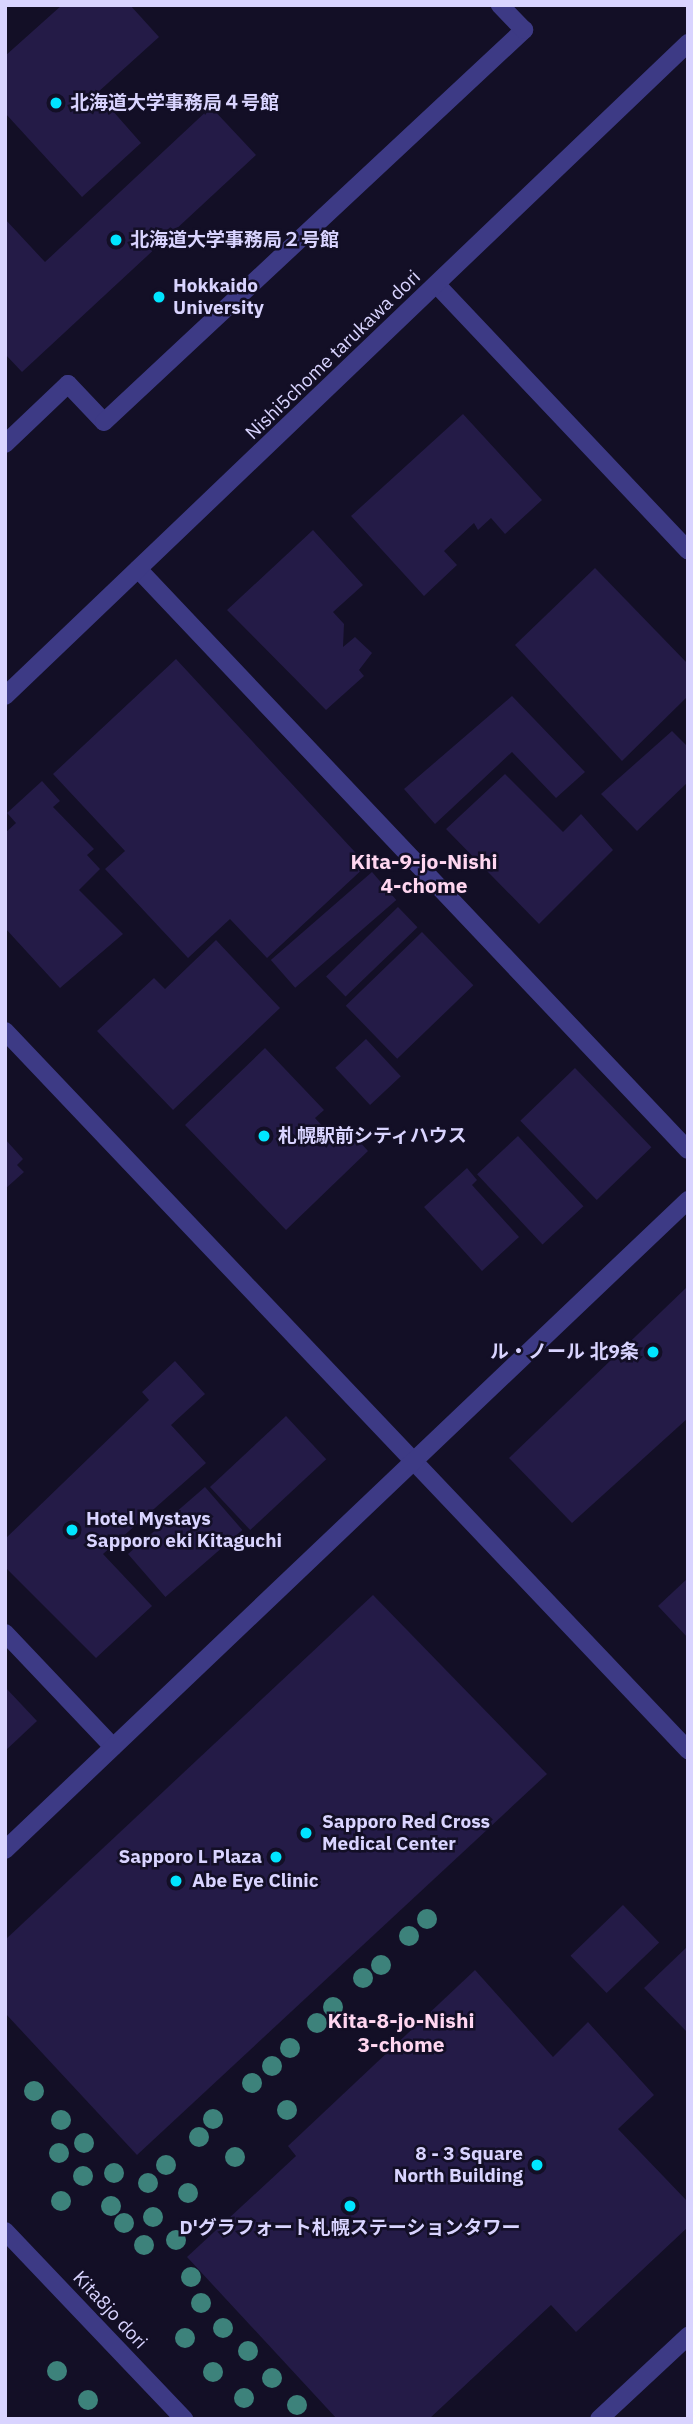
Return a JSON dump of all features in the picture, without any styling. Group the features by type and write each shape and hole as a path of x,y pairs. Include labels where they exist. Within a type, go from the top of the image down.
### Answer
{"street":[{"path":"5,444 68,384 104,422 524,30 500,5"},
{"name":"Nishi5chome tarukawa dori","path":"5,696 688,43"},
{"path":"437,285 688,550"},
{"path":"138,569 688,1150"},
{"path":"5,1031 688,1751"},
{"path":"5,1850 411,1460 688,1199"},
{"path":"5,1633 113,1747"},
{"name":"Kita8jo dori","path":"5,2231 184,2419"},
{"path":"599,2419 688,2336"}],"building":[{"name":"北海道大学事務局４号館","path":"62,5 130,5 159,37 97,93 141,143 82,197 5,113 5,56"},
{"name":"北海道大学事務局２号館","path":"211,107 256,155 22,372 5,354 5,219 45,262"},
{"path":"463,414 542,500 505,534 491,518 478,530 474,523 444,551 457,565 424,596 351,516"},
{"path":"313,530 363,585 333,612 344,624 343,647 355,637 372,653 359,670 364,676 326,710 227,610"},
{"path":"595,568 688,664 688,696 622,761 515,645"},
{"path":"176,659 367,865 267,958 230,919 188,958 105,869 125,851 53,774"},
{"path":"512,696 585,772 556,798 512,752 435,824 404,789"},
{"path":"672,731 688,747 688,782 637,831 601,794"},
{"path":"505,774 563,832 581,814 613,850 539,924 446,829"},
{"path":"42,781 60,801 53,807 94,849 87,855 100,869 79,890 123,934 60,988 5,928 5,833 16,823 7,813"},
{"path":"372,872 396,900 295,988 271,960"},
{"path":"398,907 417,927 346,997 326,976"},
{"path":"422,932 473,985 397,1059 346,1006"},
{"path":"216,940 280,1008 173,1110 97,1031 154,978 165,989"},
{"path":"366,1039 401,1076 370,1105 335,1068"},
{"name":"札幌駅前シティハウス","path":"265,1048 324,1110 315,1118 337,1142 349,1130 368,1151 286,1230 185,1125"},
{"path":"575,1068 651,1147 597,1200 520,1121"},
{"path":"518,1136 583,1206 543,1244 477,1174"},
{"path":"5,1139 23,1159 17,1165 24,1172 5,1189"},
{"path":"467,1168 477,1180 472,1185 519,1237 482,1271 424,1207"},
{"name":"ル・ノール 北9条","path":"688,1286 688,1418 572,1523 509,1458"},
{"path":"175,1361 205,1394 171,1425 206,1463 103,1554 152,1606 96,1658 5,1567 5,1539 149,1400 142,1392"},
{"path":"286,1416 326,1459 250,1530 210,1487"},
{"path":"205,1487 242,1530 165,1597 128,1554"},
{"path":"688,1578 688,1638 658,1606"},
{"name":"Sapporo L Plaza","path":"373,1595 547,1774 137,2155 5,2013 5,1940"},
{"path":"5,1687 37,1721 5,1751"},
{"path":"623,1905 659,1942 607,1993 570,1956"},
{"path":"688,1946 688,2033 644,1988"},
{"path":"475,1970 553,2057 588,2022 654,2095 618,2129 688,2202 688,2227 576,2332 551,2305 429,2419 337,2419 187,2257 296,2156 288,2146"}],"place":[{"name":"北海道大学事務局４号館","path":"56,103"},
{"name":"北海道大学事務局２号館","path":"116,240"},
{"name":"Hokkaido University","path":"159,297"},
{"name":"札幌駅前シティハウス","path":"264,1136"},
{"name":"ル・ノール 北9条","path":"653,1352"},
{"name":"Hotel Mystays Sapporo eki Kitaguchi","path":"72,1530"},
{"name":"Sapporo Red Cross Medical Center","path":"306,1833"},
{"name":"Sapporo L Plaza","path":"276,1857"},
{"name":"Abe Eye Clinic","path":"176,1881"},
{"name":"8 - 3 Square North Building","path":"537,2165"},
{"name":"D'グラフォート札幌ステーションタワー","path":"350,2206"}],"district":[{"name":"Kita-9-jo-Nishi 4-chome","path":"424,873"},
{"name":"Kita-8-jo-Nishi 3-chome","path":"401,2032"}]}
